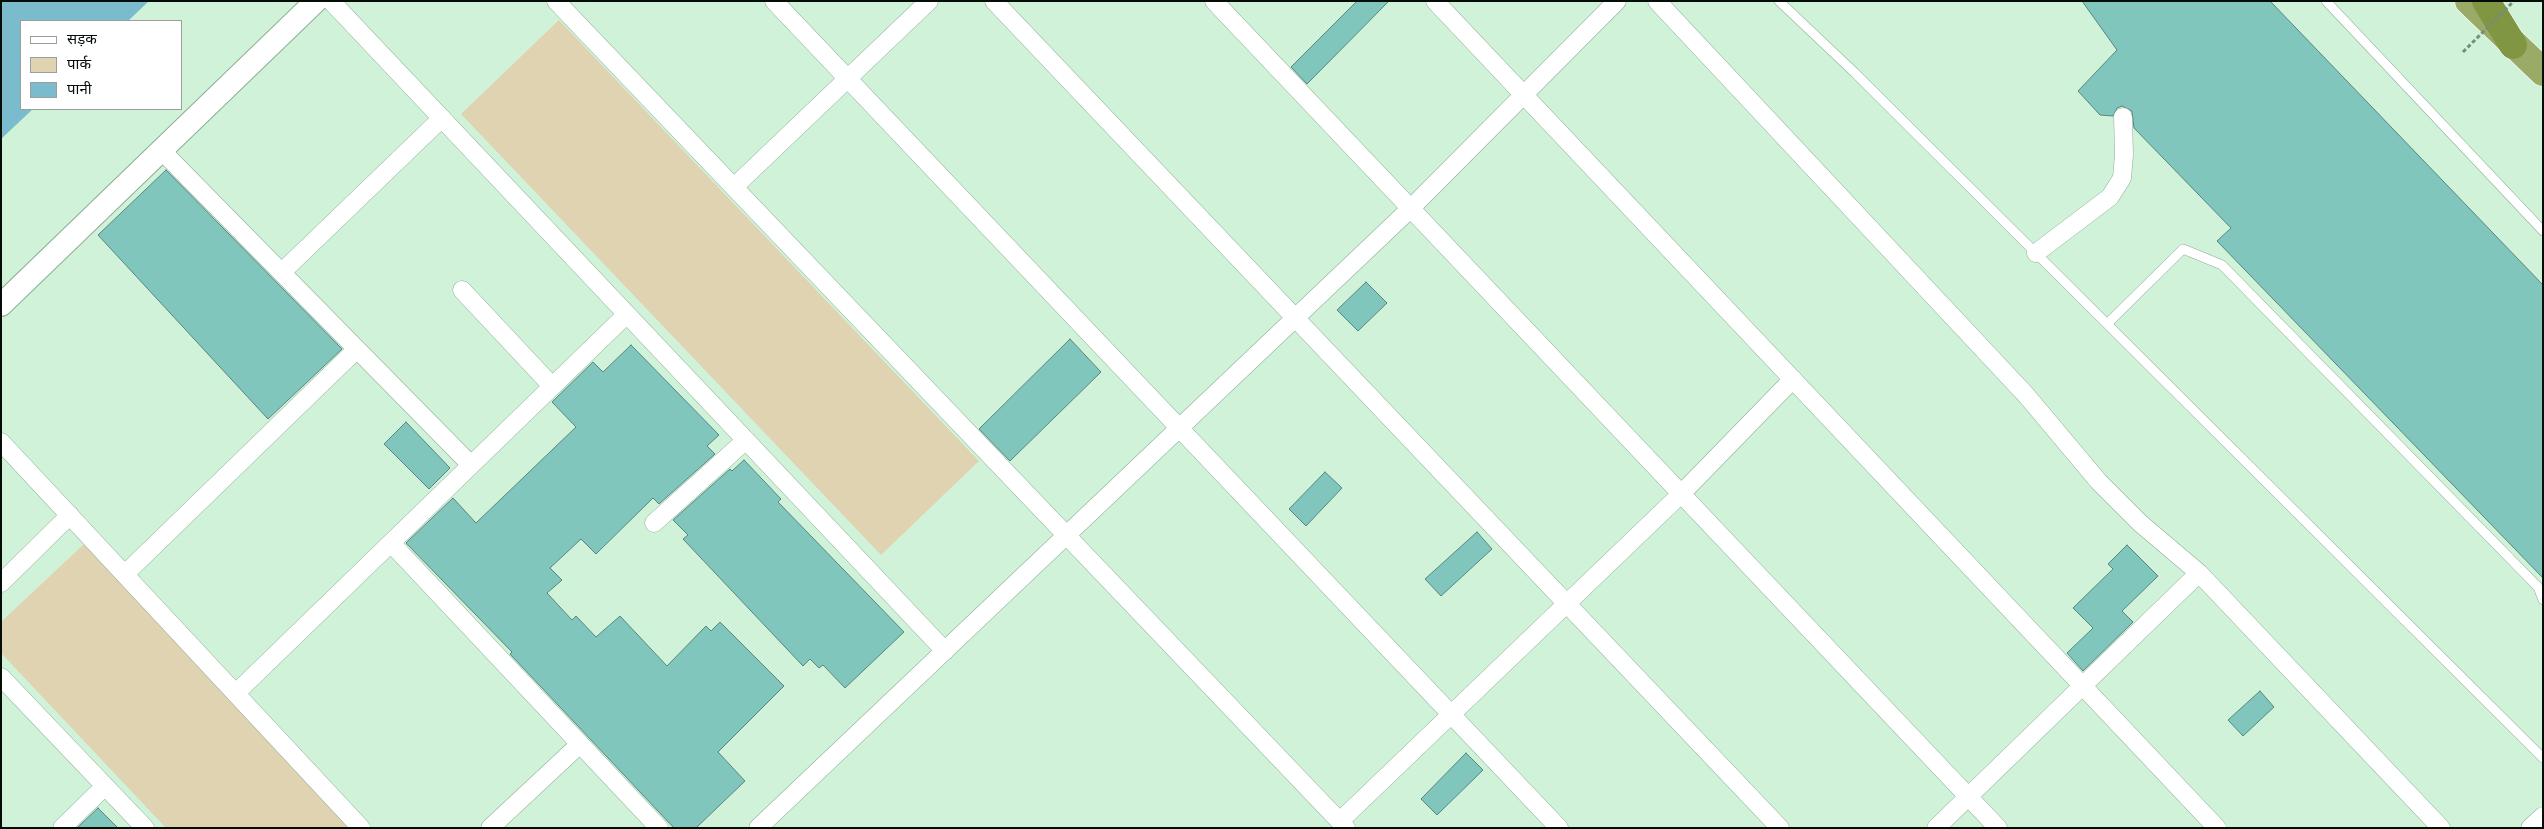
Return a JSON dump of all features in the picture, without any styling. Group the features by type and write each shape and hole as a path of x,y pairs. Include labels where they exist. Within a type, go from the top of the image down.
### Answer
{"highway":[{"path":"2469,1 2543,72"},
{"path":"2486,1 2513,45"}],"street":[{"path":"1,305 316,1"},
{"path":"331,1 945,651"},
{"path":"556,1 1343,825 1452,714 1682,494 1792,379"},
{"path":"774,1 1560,828"},
{"path":"734,187 929,1"},
{"path":"994,1 1780,828"},
{"path":"1214,1 1998,828"},
{"path":"1435,1 2217,828"},
{"path":"758,828 1410,209 1525,96 1617,1"},
{"path":"1657,1 2026,394 2099,482 2140,523 2199,573 2441,828"},
{"path":"2036,253 2110,196 2122,178 2124,163 2123,117"},
{"path":"282,272 442,118"},
{"path":"161,150 471,465"},
{"path":"462,290 552,386"},
{"path":"236,693 626,314"},
{"path":"125,574 358,350"},
{"path":"654,522 746,440"},
{"path":"1,442 361,828"},
{"path":"1,583 70,515"},
{"path":"391,543 659,828"},
{"path":"1936,828 2199,573"},
{"path":"1,677 145,828"},
{"path":"490,828 580,744"},
{"path":"62,828 105,786"},
{"path":"2530,828 2543,816"}],"lane":[{"path":"1779,1 1855,73 2543,758"},
{"path":"2326,1 2543,231"},
{"path":"2107,324 2183,249 2222,265 2538,588 2543,600"}],"path":[{"path":"2463,52 2514,1"}],"green space":[{"path":"559,20 979,461 881,555 461,114"},
{"path":"84,544 351,828 166,828 1,653 1,622"}],"water":[{"path":"1,1 149,1 129,20 20,20 20,110 32,110 1,139"}],"building":[{"path":"1357,1 1389,1 1307,84 1291,67"},
{"path":"2082,1 2270,1 2543,285 2543,578 2217,241 2231,228 2134,128 2132,111 2122,106 2117,108 2113,116 2100,115 2078,91 2117,50"},
{"path":"166,170 342,349 268,419 98,235"},
{"path":"1366,282 1387,303 1358,331 1337,310"},
{"path":"1070,339 1101,372 1010,461 979,429"},
{"path":"631,345 719,435 707,446 715,454 659,504 653,498 596,554 581,539 550,568 562,580 547,593 572,620 576,616 596,637 620,616 667,666 706,626 711,631 720,622 784,686 718,752 745,781 696,828 674,828 510,654 512,652 406,543 453,498 476,523 576,427 552,402 593,362 603,372"},
{"path":"406,422 450,468 429,489 384,444"},
{"path":"744,460 781,499 778,502 904,632 845,688 823,665 819,668 810,659 803,666 683,539 688,535 673,520 730,469 732,471"},
{"path":"1325,472 1342,488 1306,526 1289,509"},
{"path":"1477,532 1492,549 1441,596 1425,579"},
{"path":"2127,545 2158,576 2122,611 2133,622 2083,671 2067,653 2093,628 2073,608 2113,569 2108,564"},
{"path":"2260,691 2274,707 2243,736 2228,720"},
{"path":"1466,753 1483,770 1437,815 1421,799"},
{"path":"98,808 118,828 77,828"}]}
